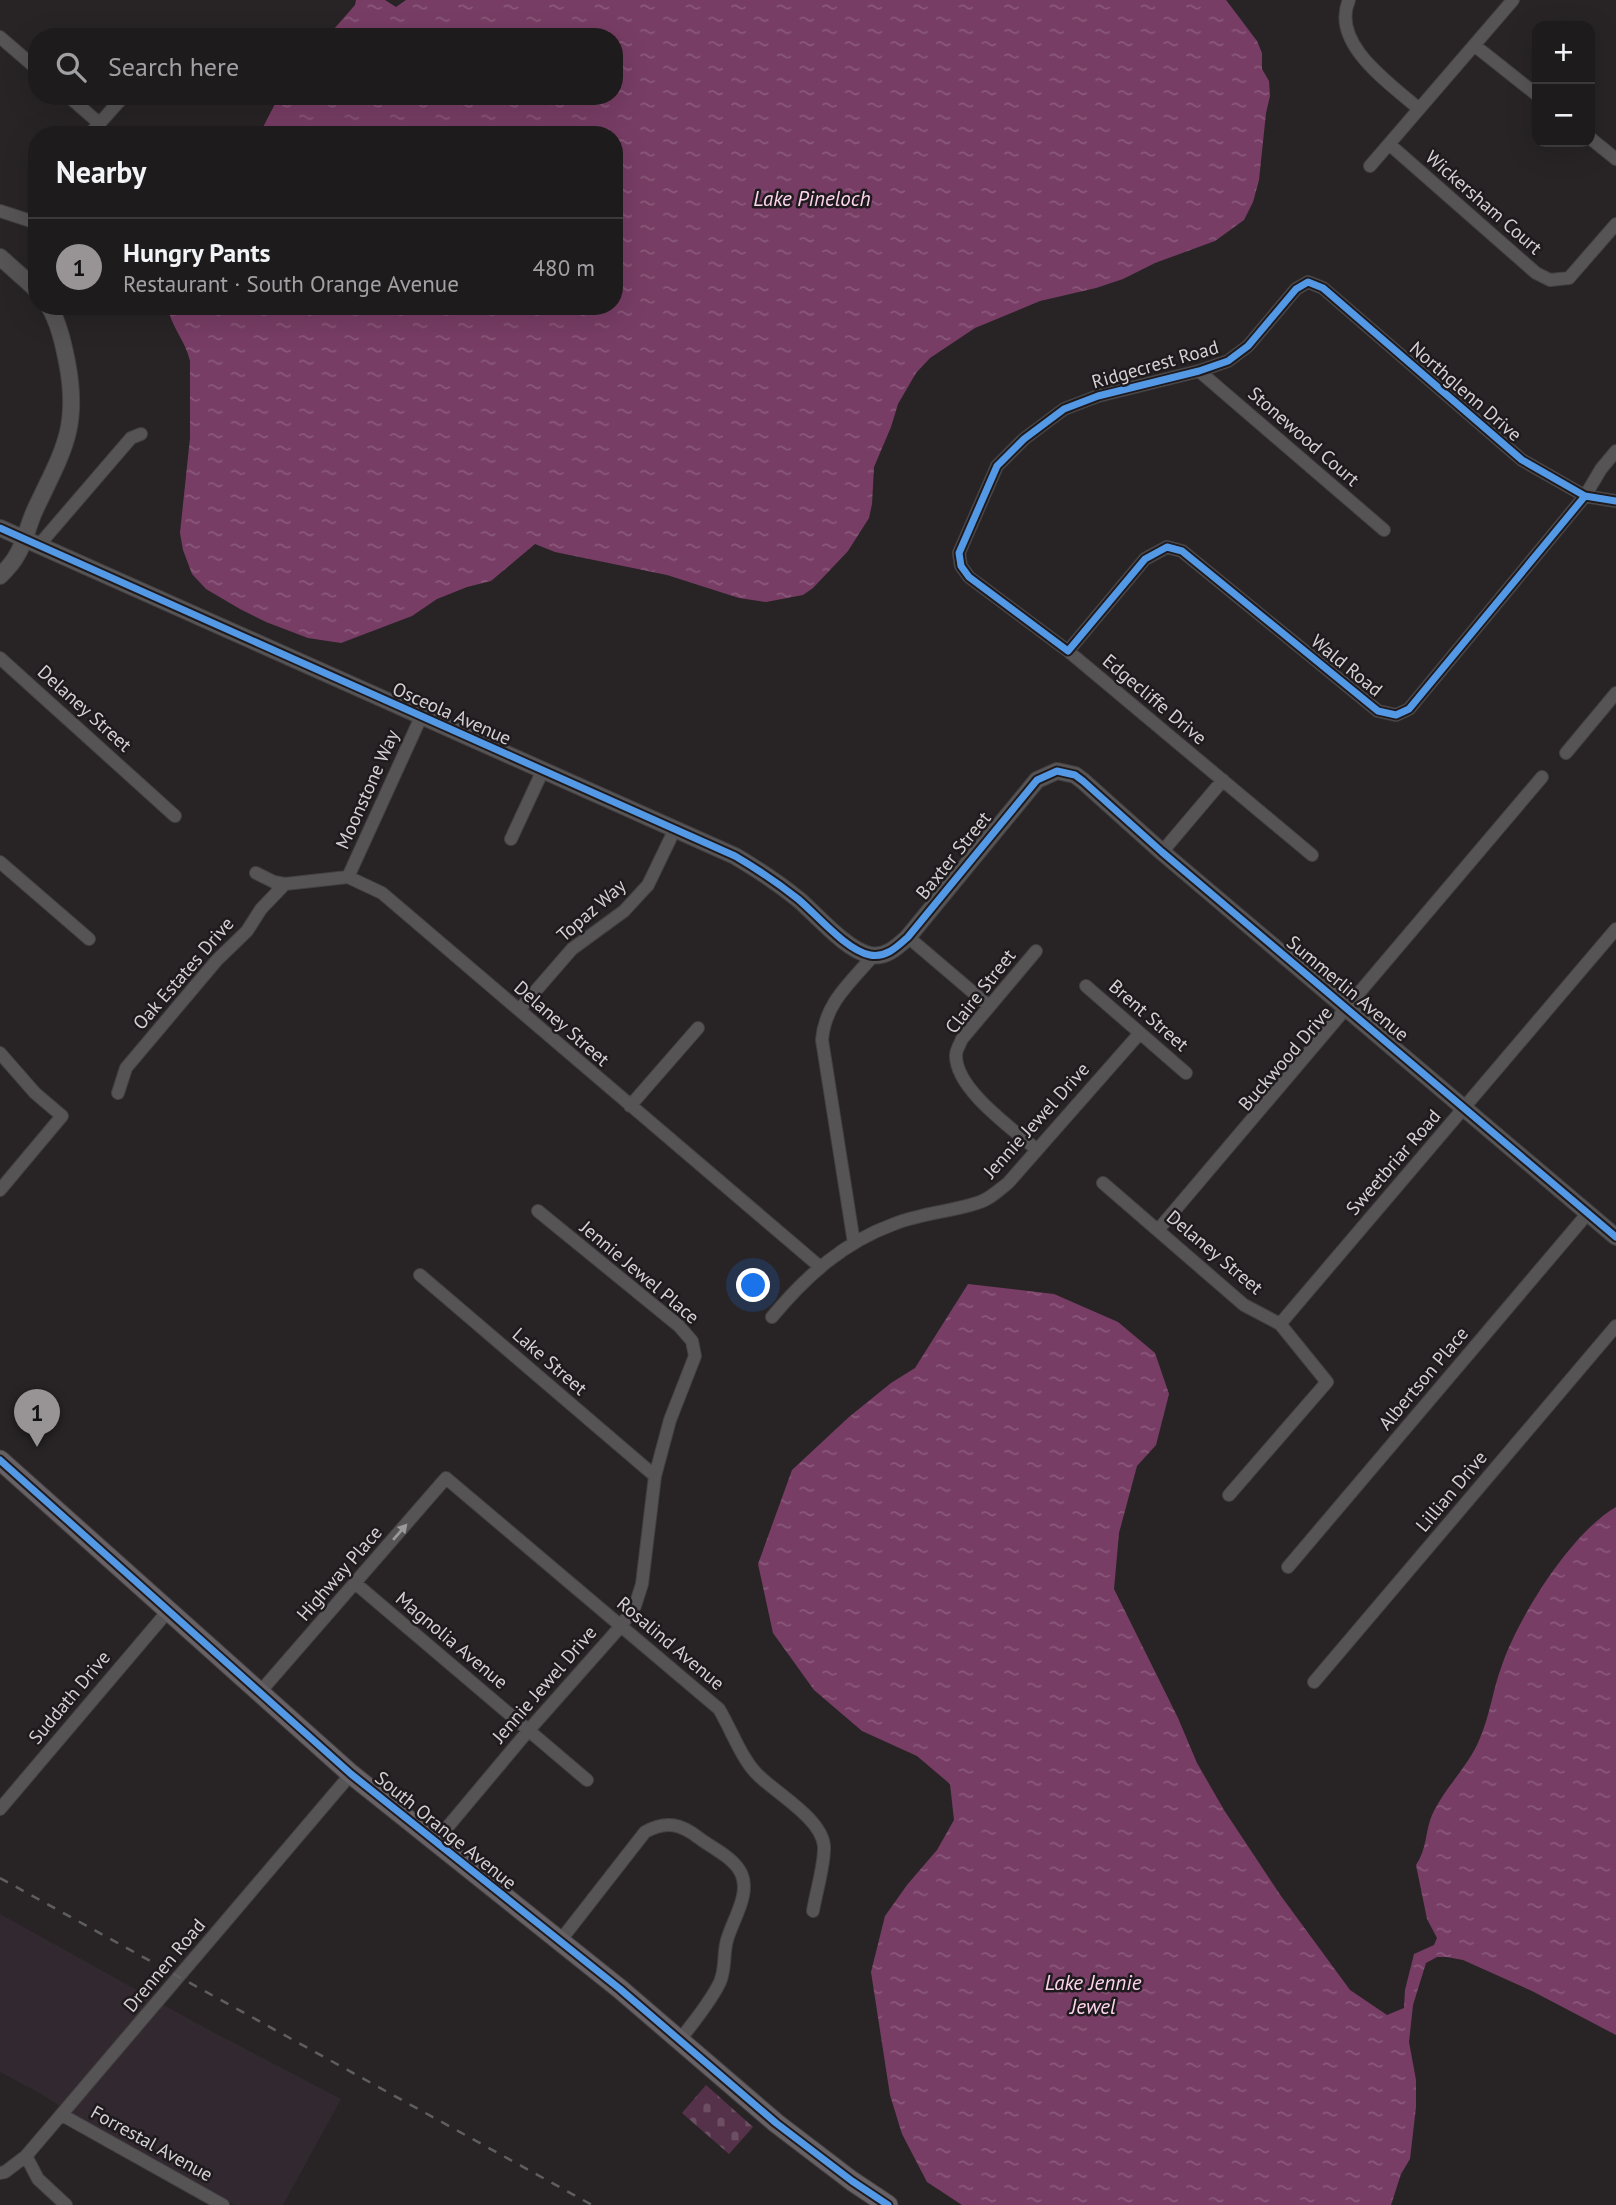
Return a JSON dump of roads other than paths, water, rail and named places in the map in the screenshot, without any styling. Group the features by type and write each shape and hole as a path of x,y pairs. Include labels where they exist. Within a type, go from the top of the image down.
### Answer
{"main road":[{"name":"South Orange Avenue","path":"0,1460 351,1774 560,1941 813,2152 888,2205"}],"street":[{"path":"1349,0 1345,10 1350,36 1365,62 1419,109"},
{"path":"1370,166 1513,0"},
{"path":"0,37 28,61"},
{"path":"1474,45 1532,91"},
{"path":"78,105 99,123"},
{"path":"96,126 116,105"},
{"path":"1595,142 1616,159"},
{"name":"Wickersham Court","path":"1389,144 1536,273 1550,280 1569,278 1616,224"},
{"path":"0,211 28,220"},
{"path":"0,257 28,282"},
{"name":"Ridgecrest Road","path":"969,577 961,566 959,552 997,466 1024,439 1064,409 1098,396 1199,371 1228,361 1248,346 1296,289 1308,282"},
{"name":"Northglenn Drive","path":"1308,282 1323,288 1522,460 1585,496 1616,501"},
{"path":"31,542 63,450 73,412 73,393 63,341 53,315"},
{"name":"Stonewood Court","path":"1199,371 1384,530"},
{"path":"0,576 131,438 141,434"},
{"name":"Wald Road","path":"1068,651 1145,559 1167,547 1182,551 1378,711 1396,715 1409,709 1585,496 1601,469 1616,451"},
{"name":"Osceola Avenue","path":"0,528 734,856 800,900 850,945 873,956"},
{"name":"Edgecliffe Drive","path":"969,577 1068,651 1312,855"},
{"name":"Delaney Street","path":"0,658 175,816"},
{"path":"1566,752 1616,693"},
{"name":"Moonstone Way","path":"348,877 421,717"},
{"path":"510,839 544,770"},
{"name":"Summerlin Avenue","path":"1057,771 1075,775 1161,852 1616,1237"},
{"name":"Baxter Street","path":"853,1243 822,1040 829,1009 873,956 895,949 908,937 1027,789 1046,774 1057,771"},
{"name":"Buckwood Drive","path":"1158,1230 1542,777"},
{"path":"1161,852 1223,780"},
{"name":"Topaz Way","path":"519,1010 572,949 624,911 648,885 675,829"},
{"path":"0,862 89,939"},
{"path":"256,873 285,884 348,877"},
{"name":"Delaney Street","path":"348,877 382,893 819,1266"},
{"name":"Oak Estates Drive","path":"118,1093 125,1068 217,960 242,937 261,909 285,884"},
{"name":"Sweetbriar Road","path":"1280,1324 1616,929"},
{"path":"908,937 989,1006"},
{"name":"Claire Street","path":"1036,951 961,1039 956,1055 962,1077 975,1097 1037,1150"},
{"name":"Brent Street","path":"1086,986 1186,1073"},
{"path":"630,1106 698,1028"},
{"name":"Jennie Jewel Drive","path":"772,1317 819,1266 853,1243 892,1224 979,1203 1008,1183 1140,1033"},
{"path":"0,1053 35,1093 62,1116 0,1190"},
{"name":"Delaney Street","path":"1103,1183 1244,1305 1280,1324 1327,1382 1229,1495"},
{"name":"Jennie Jewel Place","path":"538,1211 686,1333 695,1349 689,1374"},
{"name":"Albertson Place","path":"1288,1567 1588,1213"},
{"name":"Lake Street","path":"420,1275 655,1476"},
{"name":"Lillian Drive","path":"1314,1682 1616,1326"},
{"name":"Jennie Jewel Drive","path":"435,1842 621,1626 635,1606 642,1584 655,1476 670,1420 689,1374"},
{"name":"Rosalind Avenue","path":"446,1478 719,1709 746,1760 757,1774 820,1831 824,1846 813,1911"},
{"name":"Highway Place","path":"260,1692 446,1478"},
{"name":"Magnolia Avenue","path":"355,1583 587,1780"},
{"name":"Suddath Drive","path":"0,1809 168,1611"},
{"name":"Drennen Road","path":"0,2174 26,2156 62,2115 351,1774"},
{"path":"560,1941 645,1832 654,1827 678,1825 732,1862 741,1873 743,1891 726,1941 724,1968 711,1999 680,2040"},
{"name":"Forrestal Avenue","path":"62,2115 223,2205"},
{"path":"26,2156 38,2179 66,2205"}],"water":[{"name":"Lake Pineloch","path":"356,0 385,0 396,7 406,0 1226,0 1257,41 1262,53 1262,69 1269,81 1270,96 1259,180 1253,202 1244,220 1215,241 1155,263 1123,279 1040,301 975,328 930,358 916,373 898,404 874,467 869,518 848,551 803,595 766,602 739,598 667,575 555,552 535,544 491,581 437,599 412,616 341,643 308,638 240,609 206,589 192,574 180,533 190,438 190,361 170,315 623,315 623,126 264,126 274,105 623,105 623,28 335,28 355,5"},
{"name":"Lake Jennie Jewel","path":"968,1284 1054,1294 1118,1322 1155,1353 1169,1394 1156,1445 1137,1466 1119,1533 1114,1589 1178,1718 1197,1763 1224,1810 1281,1896 1350,1990 1387,2015 1404,2008 1405,1990 1414,1954 1434,1945 1437,1938 1427,1919 1416,1865 1432,1815 1480,1738 1502,1665 1534,1600 1565,1555 1599,1519 1616,1507 1616,2035 1532,1991 1463,1960 1437,1957 1426,1963 1413,2005 1409,2042 1416,2080 1410,2159 1401,2174 1391,2205 962,2205 927,2182 902,2134 890,2095 871,1972 885,1916 937,1850 954,1820 950,1784 917,1756 862,1731 814,1690 773,1633 758,1564 792,1470 849,1417 891,1383 915,1368"}],"railway":[{"path":"0,1878 592,2205"}],"place":[{"name":"Hungry Pants","path":"37,1447"}]}
